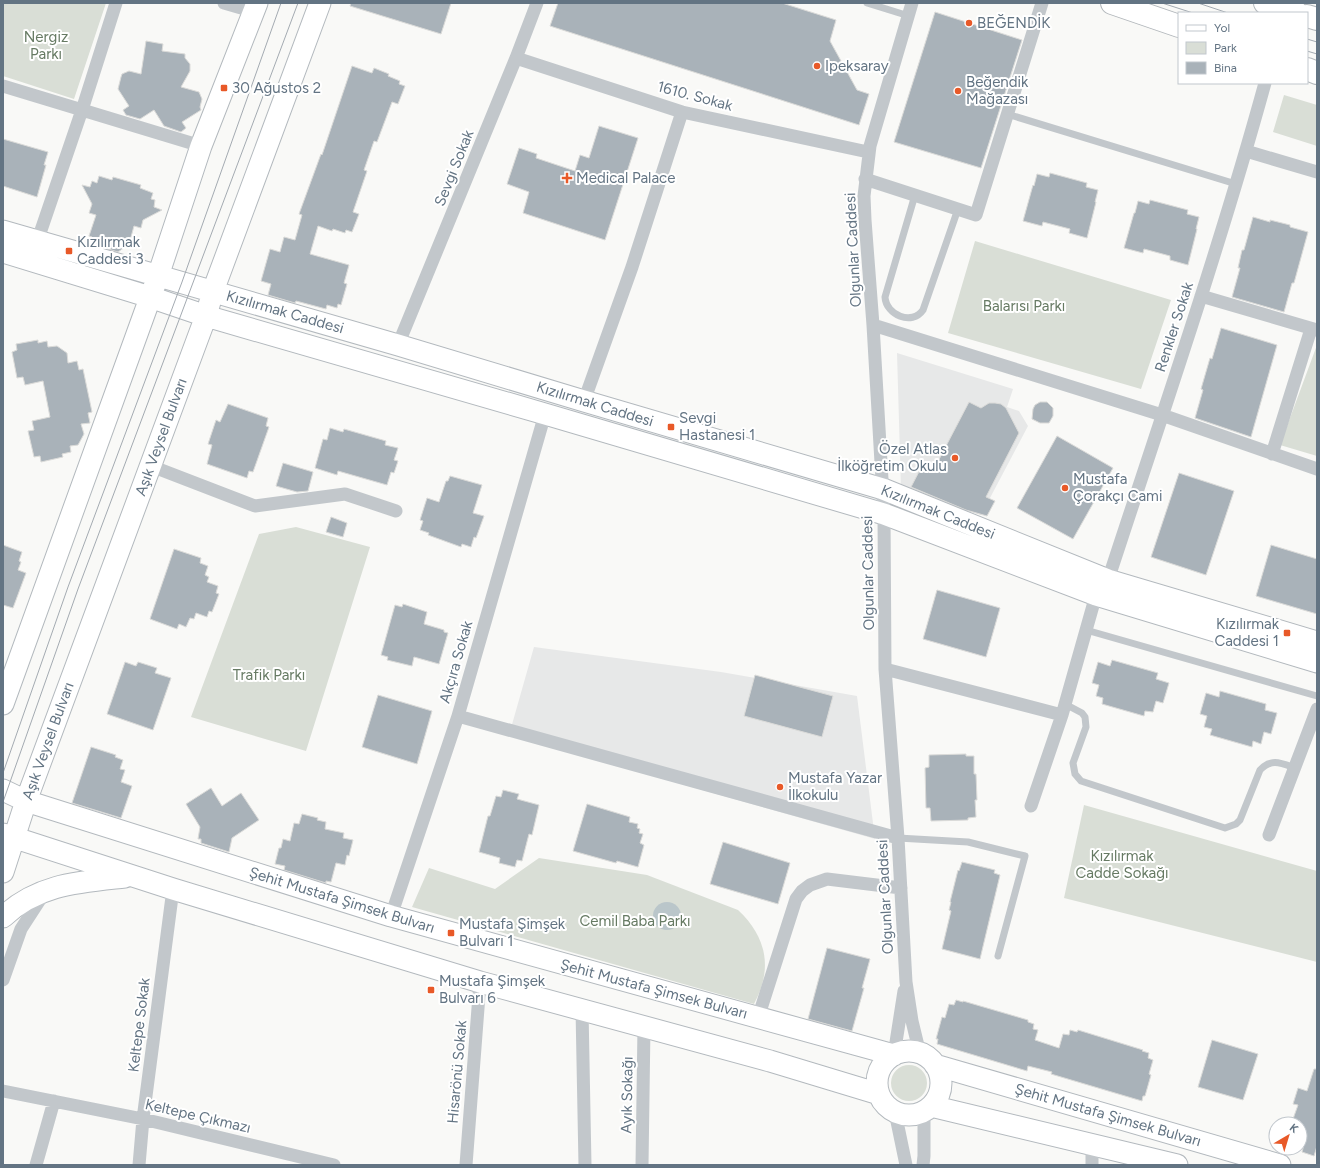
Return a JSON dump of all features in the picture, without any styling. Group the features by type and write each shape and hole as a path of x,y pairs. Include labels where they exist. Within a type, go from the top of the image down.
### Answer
{"highway":[{"path":"1112,3 1178,26"},
{"path":"1265,3 1294,12"}],"main road":[{"name":"Aşık Veysel Bulvarı","path":"3,872 8,836 26,800 206,316 213,291 320,3"},
{"path":"3,704 158,276 201,146 256,7"},
{"name":"Kızılırmak Caddesi","path":"3,231 398,345 882,489 1102,588 1317,642"},
{"name":"Kızılırmak Caddesi","path":"3,252 150,297 206,316 884,514 1317,662"},
{"name":"Şehit Mustafa Şimsek Bulvarı","path":"3,790 26,800 391,916 894,1055"},
{"path":"8,836 134,877 480,982 770,1061 879,1094"},
{"path":"3,917 23,901 46,890 71,884 134,877"},
{"path":"903,1052 911,1052 927,1059 939,1073 941,1082 937,1099 927,1109 915,1115 906,1115 889,1109 879,1094 877,1085 881,1068 887,1060 894,1055 903,1052"},
{"name":"Şehit Mustafa Şimsek Bulvarı","path":"927,1059 1280,1165"},
{"name":"Şehit Mustafa Şimsek Bulvarı","path":"927,1109 1177,1165"}],"street":[{"path":"37,242 82,110 116,3"},
{"path":"224,3 256,7"},
{"name":"Sevgi Sokak","path":"398,345 516,58 537,3"},
{"name":"Olgunlar Caddesi","path":"906,982 898,838 885,669 884,514 874,325 865,220 865,179 868,152 912,3"},
{"path":"865,179 976,215 1042,3"},
{"name":"1610. Sokak","path":"516,58 682,112 868,152"},
{"name":"Renkler Sokak","path":"1032,806 1063,710 1086,630 1162,415 1201,296 1246,151 1265,84"},
{"path":"3,86 201,146"},
{"path":"584,401 632,267 682,112"},
{"path":"1246,151 1317,172"},
{"path":"1201,296 1314,329 1272,454"},
{"path":"874,325 1162,415 1317,469"},
{"name":"Akçıra Sokak","path":"391,916 458,716 545,414"},
{"path":"150,466 255,506 345,494 396,511"},
{"path":"885,669 1063,710"},
{"path":"1269,835 1317,709"},
{"path":"458,716 898,838"},
{"path":"758,1018 796,899 802,891 810,885 827,879 901,888"},
{"name":"Keltepe Sokak","path":"139,1165 143,1119 173,888"},
{"path":"3,980 21,929 46,890"},
{"name":"Hisarönü Sokak","path":"466,1165 480,982"},
{"path":"894,1055 906,982"},
{"path":"906,982 912,1021 927,1059"},
{"path":"582,1009 585,1165"},
{"name":"Ayık Sokağı","path":"642,1165 644,1026"},
{"name":"Keltepe Çıkmazı","path":"3,1092 143,1119 334,1165"},
{"path":"36,1165 54,1101"},
{"path":"923,1165 927,1109"},
{"path":"895,1112 906,1165"},
{"path":"1092,1145 1092,1165"}],"lane":[{"path":"867,3 908,16"},
{"path":"1007,114 1236,184"},
{"path":"916,195 885,297 885,300 892,312 908,319 916,317 923,310 958,209"},
{"path":"872,303 885,300"},
{"path":"1086,630 1317,696"},
{"path":"1063,710 1082,713 1086,722 1086,727 1073,763 1075,774 1081,781 1225,828 1236,824 1240,820 1260,770 1264,766 1268,763 1277,762 1294,768"},
{"path":"898,838 968,842 1025,856 998,956"}],"shaded area":[{"name":"Özel Atlas İlköğretim Okulu","path":"897,353 1013,389 1007,407 1019,411 1028,426 981,515 901,490"},
{"name":"Mustafa Yazar İlkokulu","path":"534,647 721,672 857,696 875,839 509,735"},
{"path":"667,902 677,906 681,916 677,926 667,930 657,926 653,916 657,906"}],"green space":[{"name":"Nergiz Parkı","path":"3,3 106,3 74,99 3,76"},
{"path":"1284,95 1317,105 1317,146 1273,132"},
{"name":"Balarısı Parkı","path":"975,241 1171,300 1141,389 948,333"},
{"path":"1317,345 1317,456 1280,445"},
{"name":"Trafik Parkı","path":"296,527 370,547 306,751 191,717 259,534"},
{"name":"Kızılırmak Cadde Sokağı","path":"1084,805 1317,871 1317,962 1064,898"},
{"name":"Cemil Baba Parkı","path":"539,858 647,875 738,910 748,920 755,931 761,942 764,954 764,978 754,1004 412,907 429,868 495,889"},
{"path":"909,1065 919,1068 924,1073 927,1083 924,1093 919,1098 909,1101 899,1098 894,1093 891,1083 894,1073 899,1068"}],"building":[{"path":"351,3 451,3 441,34 350,6"},
{"name":"Ipeksaray","path":"558,3 782,3 836,20 830,41 857,90 869,94 859,125 550,26"},
{"name":"Beğendik Mağazası","path":"935,12 1022,40 981,168 894,142"},
{"path":"146,41 163,44 162,51 185,54 185,58 190,64 190,71 181,87 199,92 202,99 200,107 201,110 182,122 186,128 181,132 164,126 154,110 140,119 126,115 123,110 129,106 118,89 122,74 129,71 141,74"},
{"path":"352,66 372,73 374,68 389,74 388,76 400,81 399,84 405,86 398,104 392,102 377,142 374,141 364,170 367,171 353,212 359,214 352,232 346,230 345,233 333,229 332,231 318,226 310,254 349,265 344,283 347,284 341,305 338,304 337,308 327,305 326,309 296,301 295,303 268,295 271,284 261,281 270,249 280,252 284,237 295,240 302,215 299,214 321,154 322,155"},
{"name":"Medical Palace","path":"599,126 638,138 605,240 523,213 529,192 507,184 519,148 537,154 536,158 575,171 580,155 589,158"},
{"path":"3,139 48,152 37,197 3,186"},
{"path":"1050,173 1087,183 1086,187 1098,190 1087,238 1069,233 1070,229 1043,222 1042,226 1023,221 1037,174 1049,177"},
{"path":"99,176 112,180 113,177 141,185 140,188 153,193 151,199 155,200 154,207 162,210 143,220 141,228 134,226 128,248 125,247 118,252 95,245 92,237 89,236 96,215 89,213 92,204 82,185 90,187 92,181 97,183"},
{"path":"1150,200 1188,210 1187,214 1199,217 1188,265 1170,260 1170,256 1144,249 1143,253 1124,248 1138,201 1149,204"},
{"path":"1253,217 1270,222 1270,220 1290,225 1290,227 1308,232 1294,283 1292,283 1284,312 1232,297 1240,268 1238,268 1242,250 1244,250"},
{"path":"1221,328 1277,345 1251,437 1195,418 1203,390 1201,389"},
{"path":"38,340 38,343 47,341 48,347 57,346 67,353 68,363 77,361 79,370 83,369 92,412 88,413 90,423 81,424 84,434 78,445 70,446 71,452 62,454 63,457 41,462 40,456 34,457 28,431 34,430 32,421 50,417 43,381 25,385 23,377 17,378 12,352 17,350 16,344"},
{"path":"969,402 981,408 989,403 1001,404 1006,408 1019,433 986,497 995,501 987,516 966,510 911,487 923,464 934,469"},
{"path":"1040,402 1047,402 1053,408 1053,416 1049,423 1040,423 1032,419 1033,409 1035,405"},
{"path":"228,404 268,418 266,426 269,427 253,472 249,471 247,478 207,464 212,445 208,444 216,420 220,422"},
{"path":"330,428 343,432 344,429 386,441 385,445 398,448 394,460 398,461 394,473 391,472 387,485 338,471 337,475 315,468 323,439 327,440"},
{"name":"Mustafa Çorakçı Cami","path":"1057,436 1113,468 1073,539 1017,508"},
{"path":"283,463 313,472 308,491 297,492 276,486"},
{"path":"1179,473 1234,491 1206,575 1151,557"},
{"path":"450,476 482,485 473,513 484,516 471,547 462,544 461,547 428,535 429,533 420,530 423,521 420,520 427,498 439,502 446,481 448,481"},
{"path":"331,517 347,523 343,537 326,532"},
{"path":"3,545 22,552 18,570 26,573 13,608 3,605"},
{"path":"1271,545 1317,559 1317,614 1256,596"},
{"path":"174,549 201,558 200,563 208,566 205,575 209,577 207,582 218,586 216,593 219,594 212,612 209,611 207,617 196,613 194,619 190,618 186,627 179,624 177,629 150,619"},
{"path":"937,590 1000,608 986,657 923,639"},
{"path":"403,604 427,612 424,624 444,630 444,632 448,633 439,664 414,657 412,666 387,660 388,657 381,655 395,605 402,607"},
{"path":"1112,660 1158,673 1156,679 1169,683 1163,703 1156,701 1153,712 1145,711 1144,716 1102,704 1103,698 1096,696 1099,685 1092,683 1098,662 1110,666"},
{"path":"125,662 136,666 138,662 157,668 155,673 171,678 153,730 107,714"},
{"path":"755,675 833,696 822,737 744,716"},
{"path":"1220,691 1266,704 1265,710 1277,713 1271,734 1264,732 1261,744 1253,741 1252,747 1210,735 1212,729 1204,727 1207,716 1200,714 1206,693 1219,697"},
{"path":"378,695 432,711 417,764 362,747"},
{"path":"91,747 116,755 115,757 123,760 120,769 125,770 121,782 132,786 121,818 72,803"},
{"path":"966,754 966,756 974,756 974,774 976,774 977,800 975,800 976,817 968,818 968,820 931,821 930,808 926,808 925,768 929,767 929,755"},
{"path":"211,788 222,806 241,793 259,820 232,838 229,852 201,843 201,839 198,839 200,827 186,804"},
{"path":"503,790 519,794 517,799 539,805 532,835 529,834 522,861 517,860 515,867 499,863 500,858 479,852 488,816 490,816 496,796 501,797"},
{"path":"587,804 630,817 629,822 638,824 637,828 640,829 639,833 643,834 640,843 644,845 638,867 617,861 616,863 573,851"},
{"path":"302,814 318,818 317,820 326,822 325,829 344,833 343,838 353,840 345,865 336,863 331,882 326,881 326,883 284,870 285,866 275,864 283,839 290,841 294,823 299,824"},
{"path":"723,842 790,863 778,904 710,884"},
{"path":"962,862 995,870 994,873 1000,875 980,959 942,949 951,911 949,910 950,902 958,870 959,871"},
{"path":"827,948 870,959 862,988 864,988 852,1031 808,1019"},
{"path":"956,1000 1028,1020 1028,1022 1034,1024 1033,1029 1038,1030 1035,1040 1059,1048 1063,1034 1069,1035 1070,1030 1077,1032 1078,1030 1149,1053 1148,1058 1153,1060 1149,1074 1151,1075 1145,1096 1143,1096 1142,1101 1051,1074 1052,1072 1028,1066 1027,1071 937,1044 938,1039 936,1039 942,1017 945,1018 949,1004 954,1005"},
{"path":"1212,1040 1258,1054 1243,1100 1198,1087"},
{"path":"1314,1069 1317,1069 1317,1146 1314,1156 1308,1154 1308,1116 1294,1116 1298,1105 1293,1104 1298,1088 1307,1091"}],"tram line":[{"path":"3,773 68,587 182,282 281,3"},
{"path":"3,802 78,589 298,3"},
{"path":"1162,3 1190,12"},
{"path":"1198,3 1225,12"},
{"path":"1308,39 1317,42"},
{"path":"1308,51 1317,54"}],"place":[{"name":"BEĞENDİK","path":"969,23"},
{"name":"Ipeksaray","path":"817,66"},
{"name":"30 Ağustos 2","path":"224,88"},
{"name":"Beğendik Mağazası","path":"958,91"},
{"name":"Medical Palace","path":"567,178"},
{"name":"Kızılırmak Caddesi 3","path":"69,251"},
{"name":"Sevgi Hastanesi 1","path":"671,427"},
{"name":"Özel Atlas İlköğretim Okulu","path":"955,458"},
{"name":"Mustafa Çorakçı Cami","path":"1065,488"},
{"name":"Kızılırmak Caddesi 1","path":"1287,633"},
{"name":"Mustafa Yazar İlkokulu","path":"780,787"},
{"name":"Mustafa Şimşek Bulvarı 1","path":"451,933"},
{"name":"Mustafa Şimşek Bulvarı 6","path":"431,990"}]}
